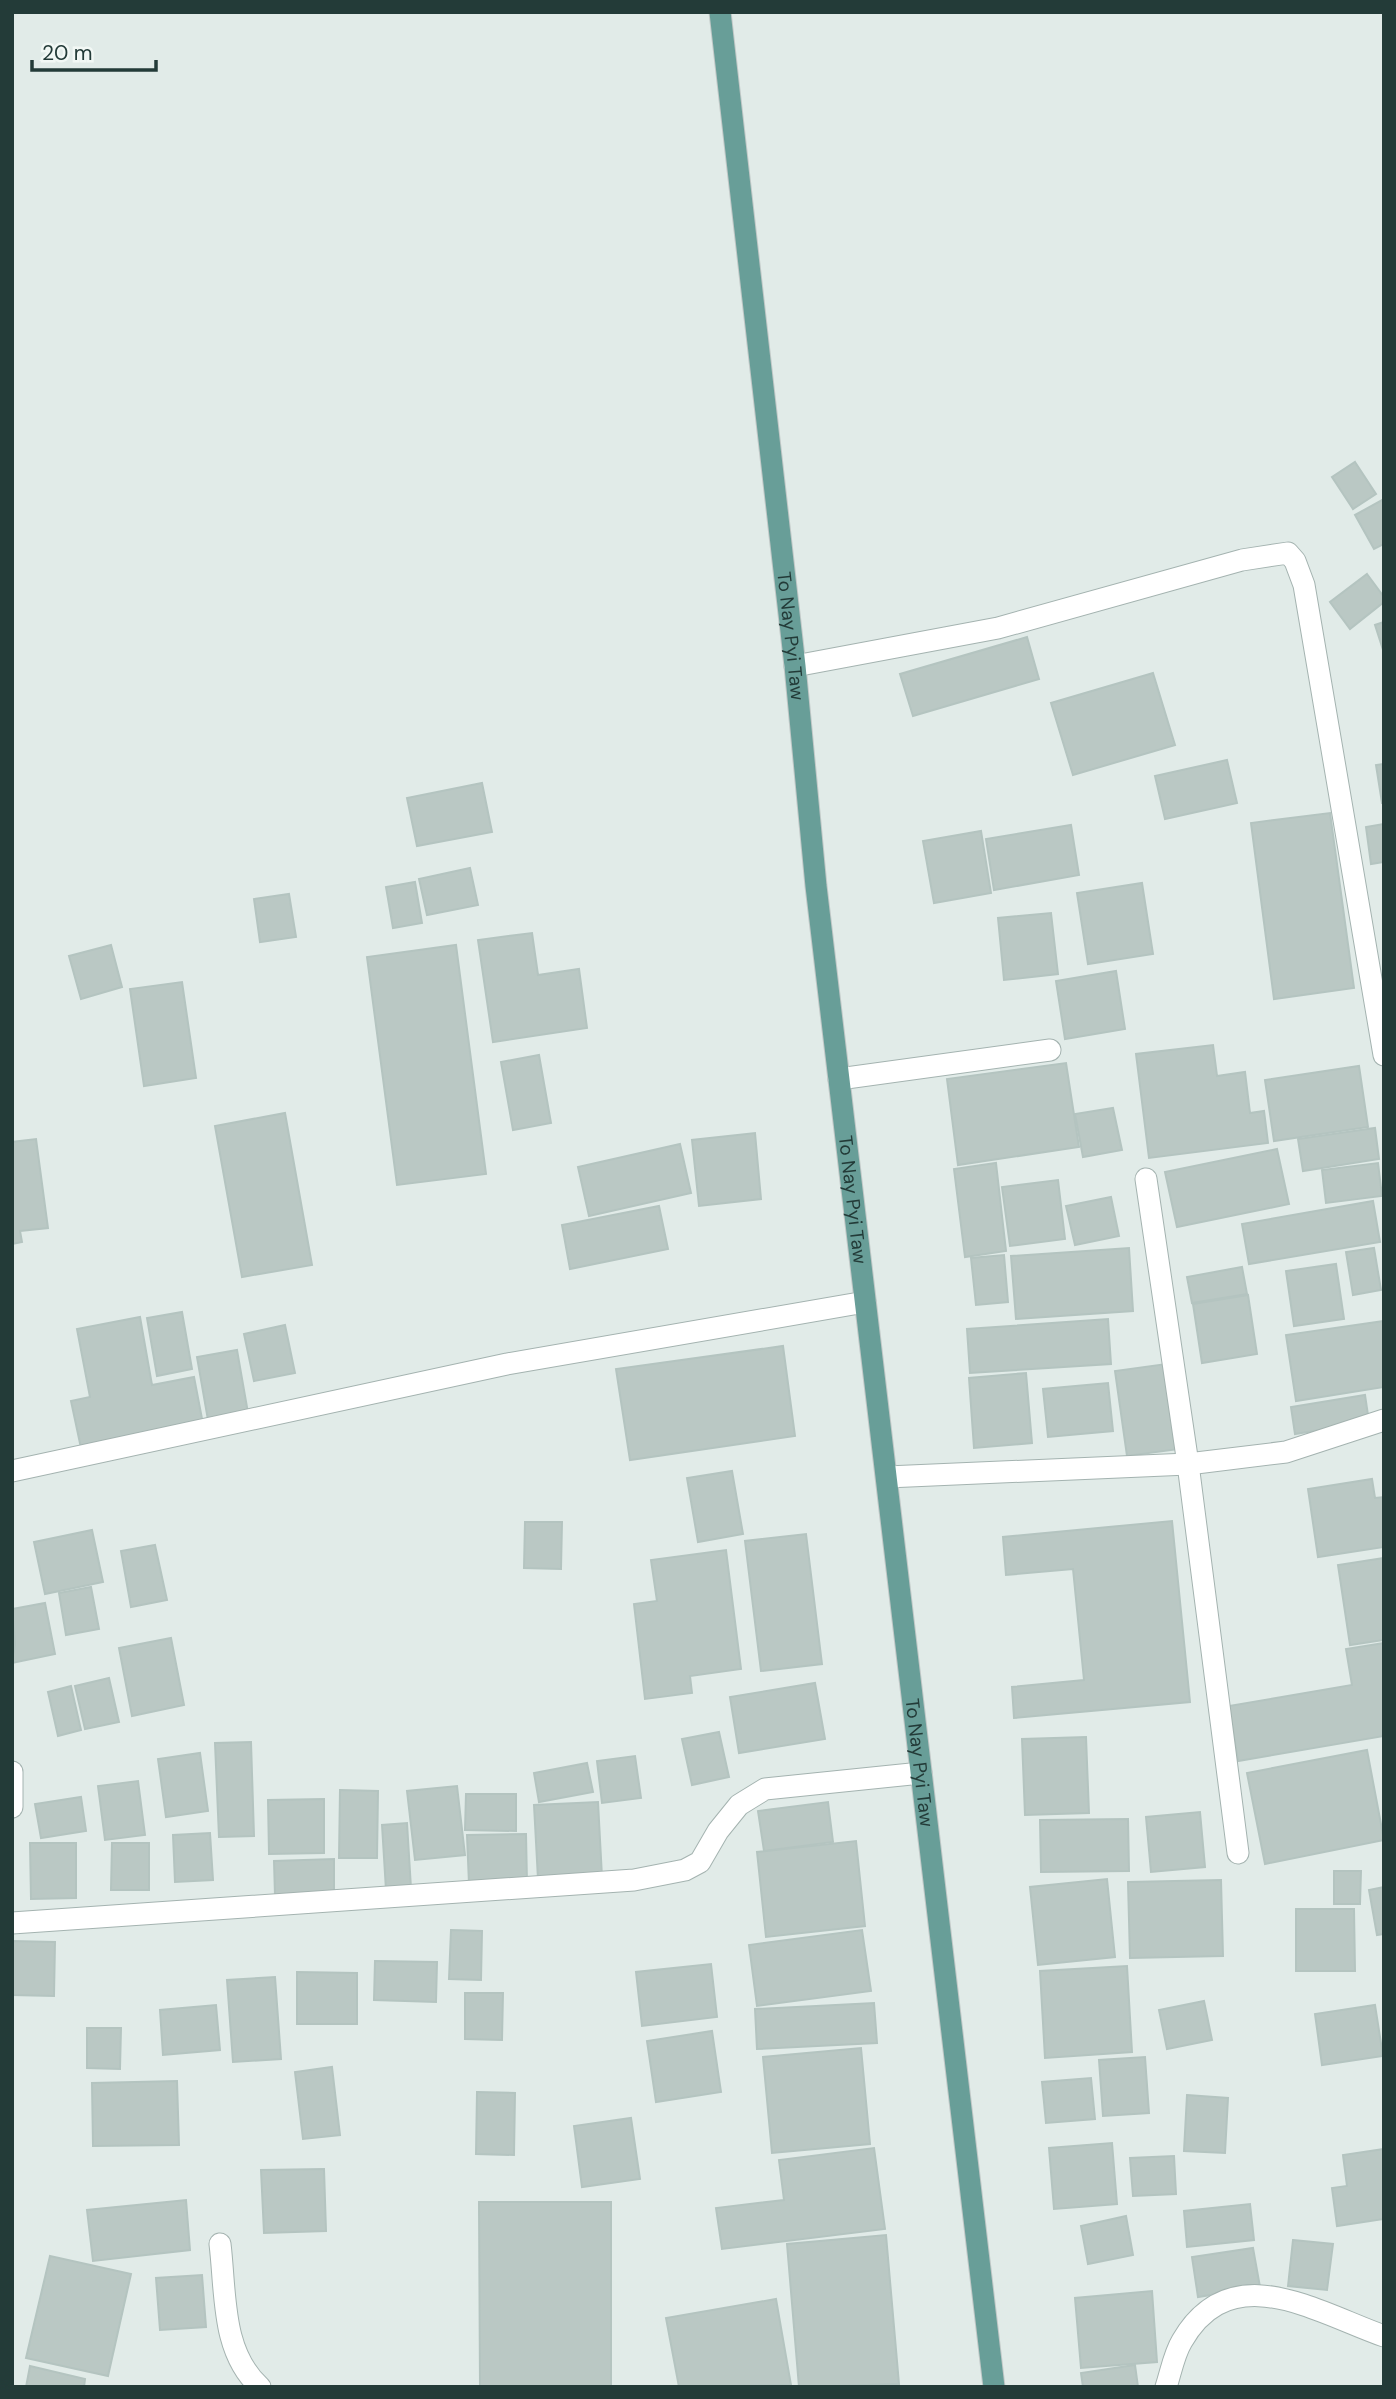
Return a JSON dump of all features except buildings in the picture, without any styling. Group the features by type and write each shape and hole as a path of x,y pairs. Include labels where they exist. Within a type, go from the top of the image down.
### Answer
{"main road":[{"name":"To Nay Pyi Taw","path":"720,12 839,1079 994,2387"}],"street":[{"path":"795,666 998,628 1242,560 1288,553 1295,561 1304,585 1384,1055"},
{"path":"839,1079 1050,1050"},
{"path":"1146,1179 1188,1464 1238,1853"},
{"path":"12,1471 507,1364 866,1303"},
{"path":"887,1477 1188,1464 1286,1452 1384,1420"},
{"path":"12,1772 12,1807"},
{"path":"12,1923 634,1880 685,1870 700,1862 718,1831 739,1805 765,1789 921,1773"},
{"path":"220,2244 232,2348 246,2374 260,2387"},
{"path":"1166,2387 1182,2341 1211,2305 1247,2295 1284,2297 1384,2336"}]}
